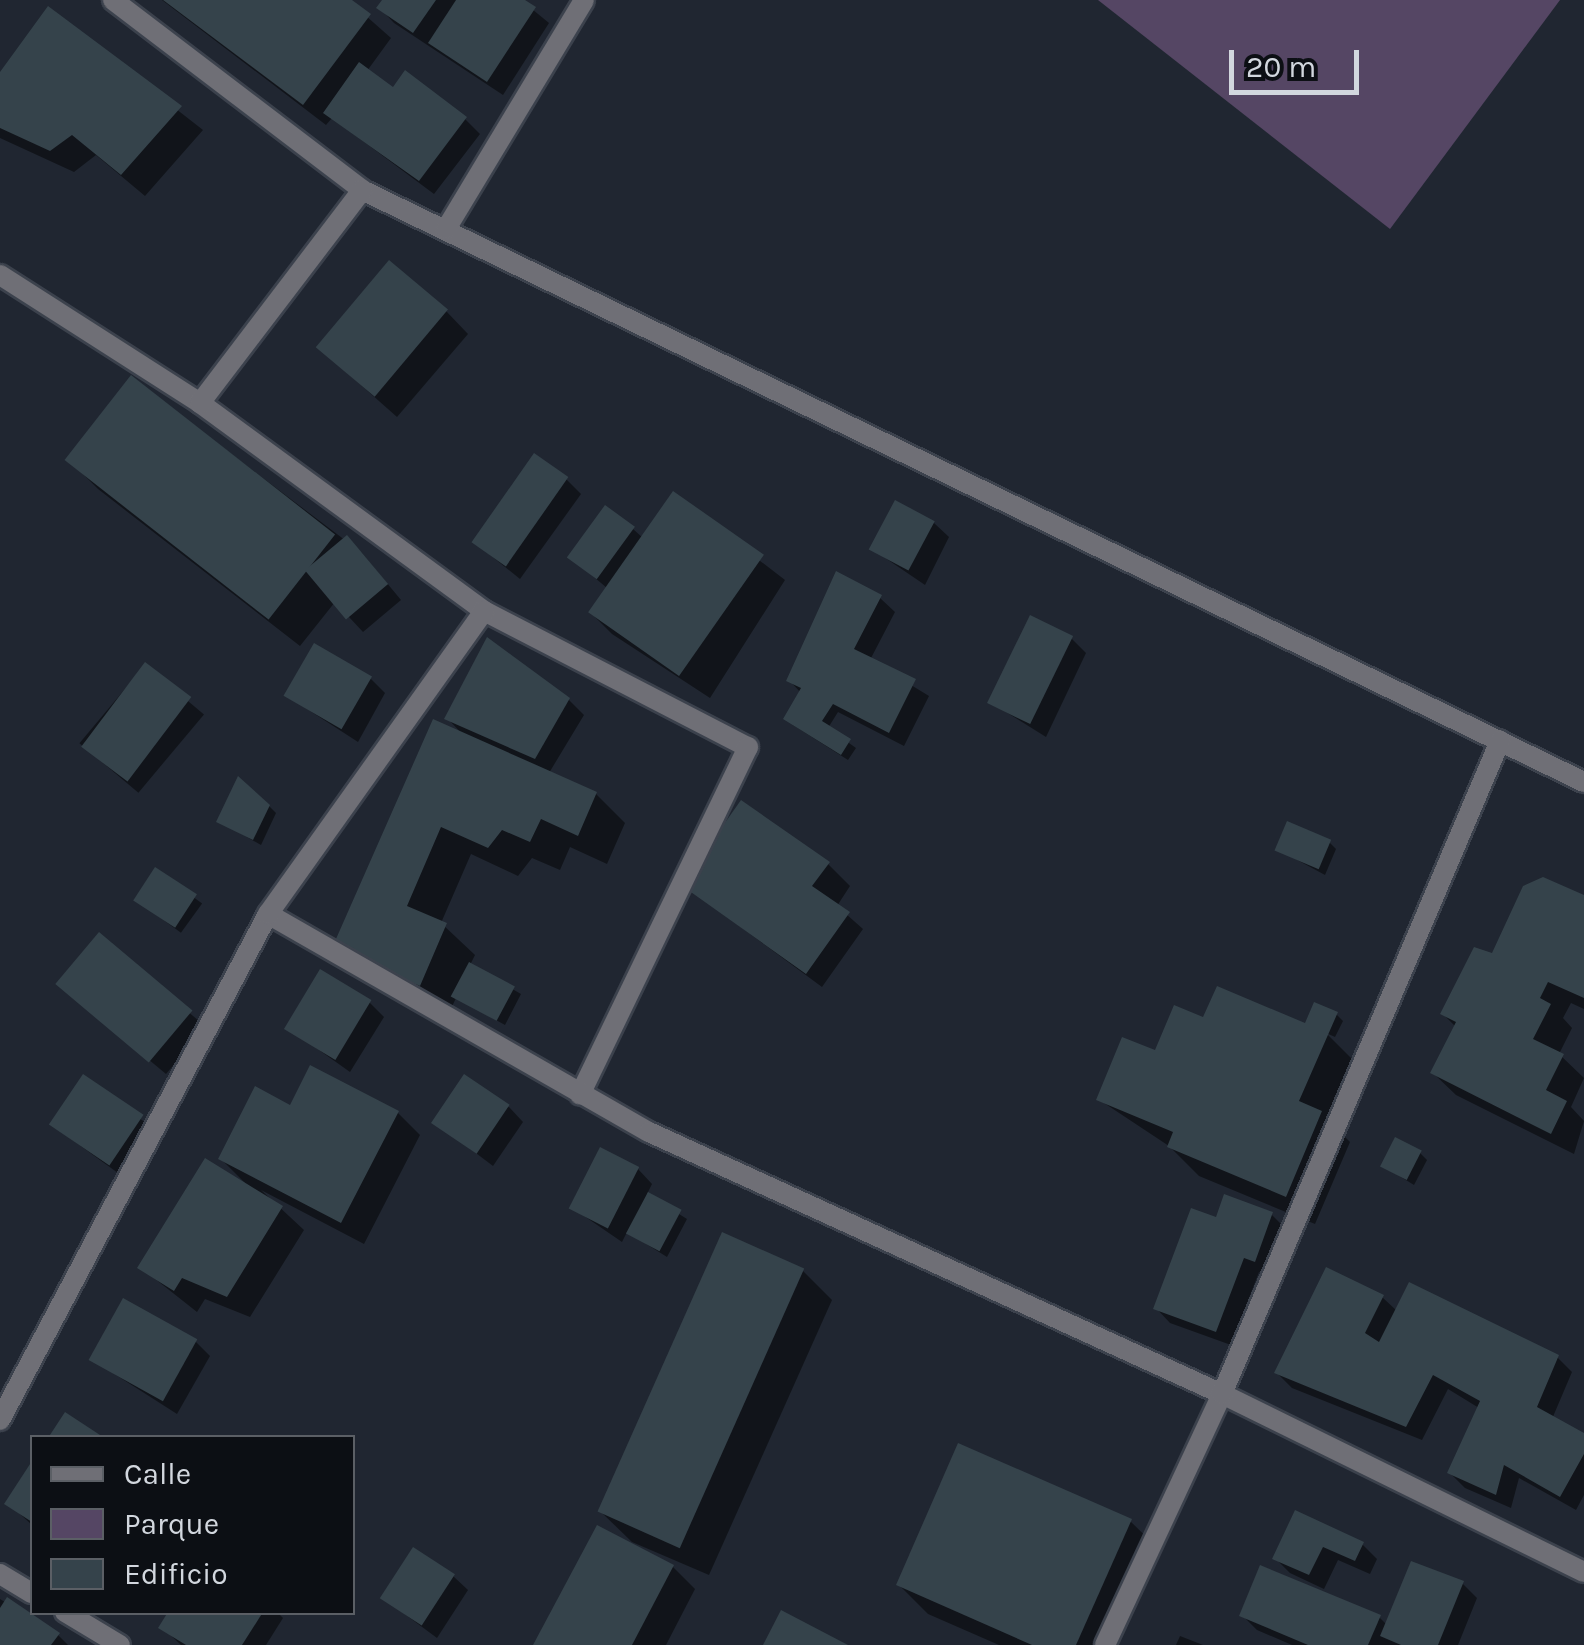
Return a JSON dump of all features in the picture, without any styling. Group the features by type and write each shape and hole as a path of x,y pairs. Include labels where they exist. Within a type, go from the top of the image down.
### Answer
{"street":[{"path":"113,0 362,190 1584,782"},
{"path":"446,229 584,0"},
{"path":"200,403 362,190"},
{"path":"0,275 200,403 484,611 748,747 580,1094"},
{"path":"0,1420 268,914 484,611"},
{"path":"1104,1645 1222,1394 1500,741"},
{"path":"268,914 648,1132 1222,1394 1584,1572"},
{"path":"0,1574 30,1592"},
{"path":"71,1615 120,1645"}],"green space":[{"path":"1098,0 1560,0 1390,229"}],"building":[{"path":"163,0 352,0 371,14 303,105"},
{"path":"382,0 436,0 413,33 376,8"},
{"path":"456,0 525,0 536,7 487,82 428,43"},
{"path":"48,6 182,106 121,175 72,135 50,151 0,128 0,72"},
{"path":"359,62 393,87 405,70 467,117 419,181 323,113"},
{"path":"389,260 448,309 375,397 316,347"},
{"path":"131,375 335,534 269,620 65,460"},
{"path":"534,453 568,477 506,566 471,542"},
{"path":"673,491 764,555 679,676 588,612"},
{"path":"895,500 935,521 908,571 869,549"},
{"path":"605,505 635,527 597,579 567,558"},
{"path":"347,535 388,584 346,619 305,570"},
{"path":"836,571 882,595 854,649 916,679 889,733 833,704 822,721 851,739 841,755 783,719 801,688 786,681"},
{"path":"1030,615 1073,636 1030,724 987,703"},
{"path":"487,637 570,698 535,759 444,719"},
{"path":"314,643 372,676 342,729 284,696"},
{"path":"145,662 191,697 128,782 81,747"},
{"path":"433,719 597,792 578,836 541,819 530,842 502,830 488,848 441,827 407,906 447,923 420,986 332,948"},
{"path":"238,776 270,805 253,840 216,822"},
{"path":"741,800 830,862 812,886 850,912 806,974 681,885"},
{"path":"1287,821 1331,840 1319,869 1274,850"},
{"path":"155,867 197,894 175,928 133,901"},
{"path":"1543,877 1584,895 1584,998 1548,982 1540,998 1551,1004 1533,1039 1564,1054 1546,1090 1567,1101 1551,1134 1430,1073 1456,1022 1440,1014 1474,947 1492,953 1523,886"},
{"path":"99,932 192,1010 149,1063 55,984"},
{"path":"469,962 515,986 497,1021 451,996"},
{"path":"320,969 371,1000 335,1060 284,1029"},
{"path":"1217,986 1305,1023 1314,1002 1338,1012 1299,1101 1322,1111 1286,1197 1167,1147 1173,1132 1096,1100 1122,1037 1155,1050 1174,1005 1203,1017"},
{"path":"310,1065 399,1111 341,1223 218,1159 255,1086 290,1105"},
{"path":"83,1074 144,1115 109,1165 49,1125"},
{"path":"464,1074 510,1105 477,1154 431,1123"},
{"path":"1395,1137 1422,1151 1407,1180 1380,1166"},
{"path":"600,1147 639,1167 608,1228 569,1208"},
{"path":"205,1158 283,1206 227,1297 182,1278 174,1291 137,1268"},
{"path":"648,1192 682,1210 659,1251 626,1233"},
{"path":"1224,1194 1273,1212 1255,1262 1244,1258 1216,1332 1153,1309 1191,1208 1216,1217"},
{"path":"722,1232 804,1269 680,1548 598,1512"},
{"path":"1326,1267 1384,1295 1365,1333 1379,1342 1409,1282 1559,1355 1537,1407 1584,1433 1584,1454 1560,1497 1504,1465 1496,1495 1447,1473 1480,1401 1433,1375 1406,1427 1274,1373"},
{"path":"123,1298 197,1339 163,1401 89,1360"},
{"path":"65,1412 100,1435 50,1435"},
{"path":"958,1443 1132,1519 1076,1645 1032,1645 896,1585"},
{"path":"30,1464 30,1521 4,1504"},
{"path":"1295,1510 1364,1542 1355,1561 1323,1547 1309,1575 1272,1559"},
{"path":"597,1525 674,1565 632,1645 533,1645"},
{"path":"413,1547 455,1574 422,1625 380,1598"},
{"path":"1411,1561 1464,1581 1438,1645 1401,1645 1380,1636"},
{"path":"1260,1565 1381,1615 1368,1645 1308,1645 1239,1616"},
{"path":"7,1597 60,1633 51,1645 0,1645 0,1608"},
{"path":"781,1610 848,1645 763,1645"},
{"path":"166,1615 261,1615 242,1645 186,1645 158,1628"}]}
